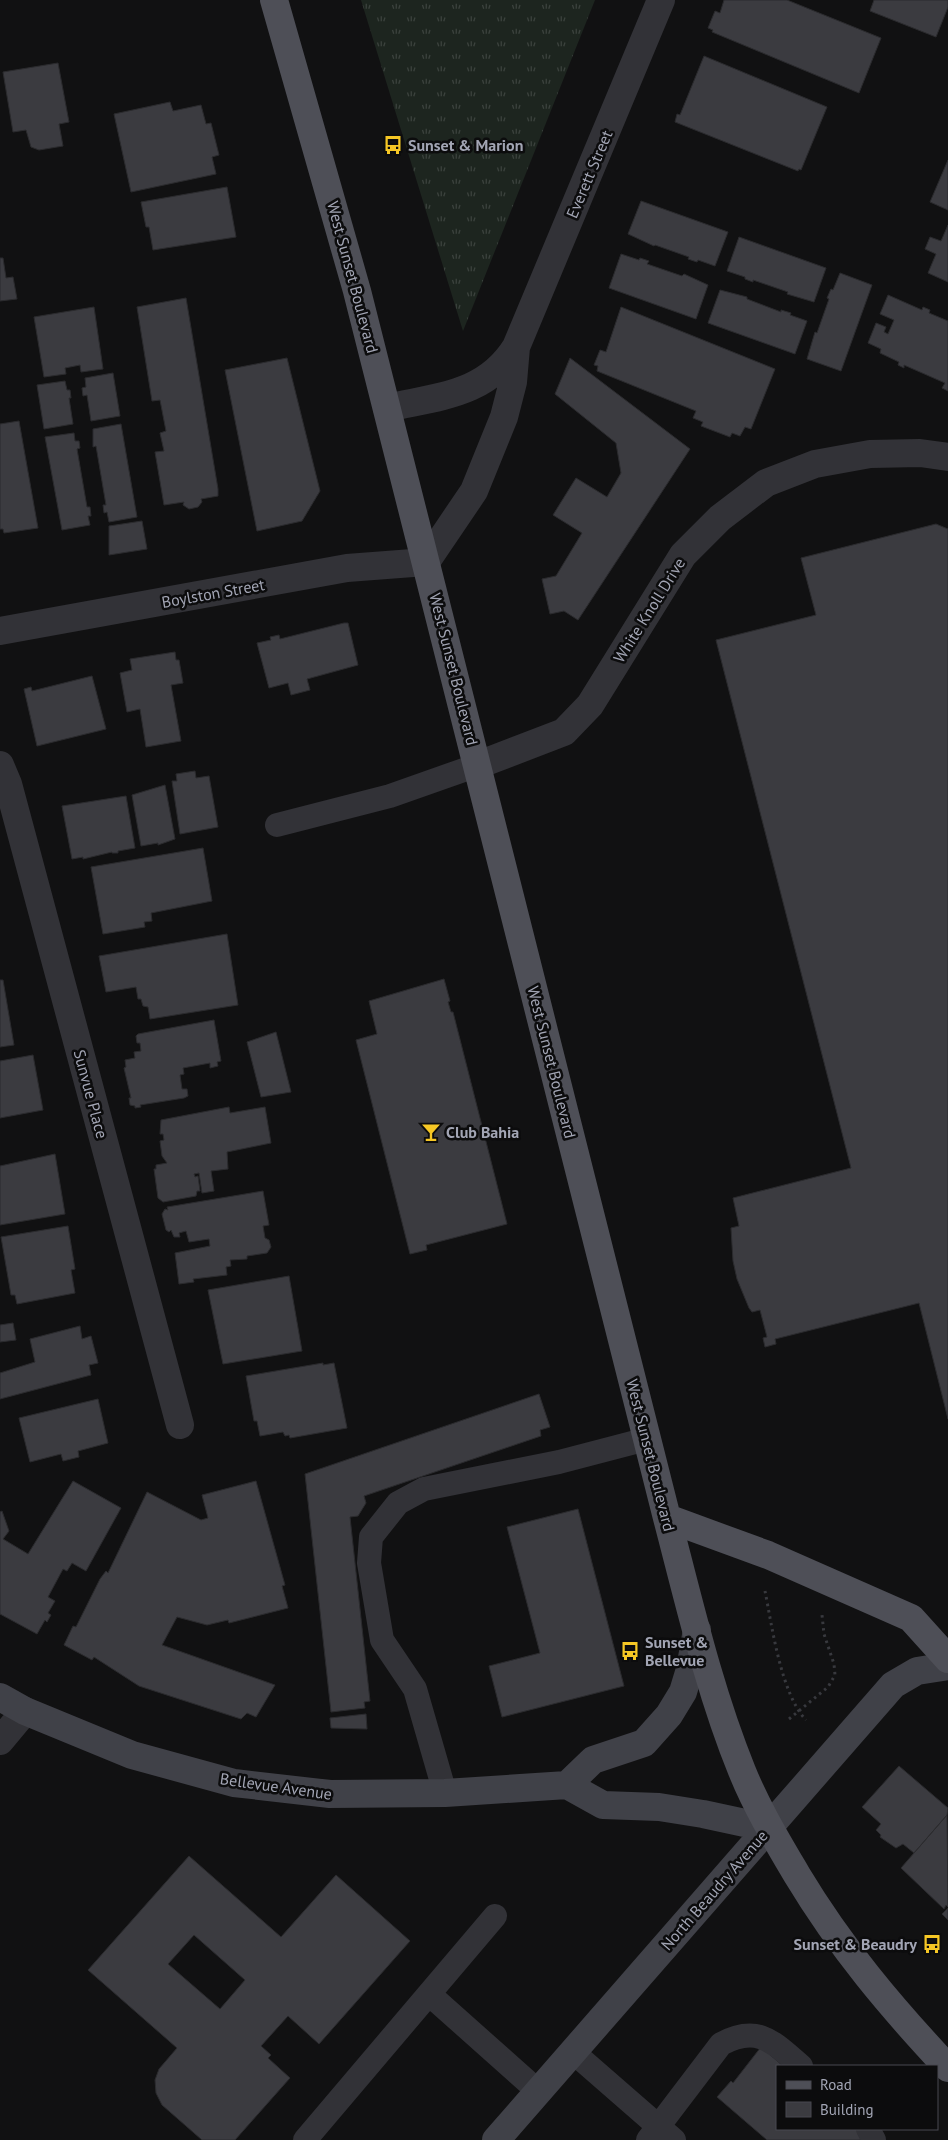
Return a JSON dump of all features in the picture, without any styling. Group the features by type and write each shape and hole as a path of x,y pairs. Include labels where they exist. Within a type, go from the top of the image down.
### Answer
{"main road":[{"name":"West Sunset Boulevard","path":"274,0 324,171 388,408 667,1518 697,1630 726,1726 742,1772 768,1828 833,1933 870,1981 948,2068"},
{"path":"667,1518 768,1555 911,1618 948,1659"}],"street":[{"name":"Everett Street","path":"388,408 467,389 500,370 516,347 661,0"},
{"name":"Everett Street","path":"426,562 474,491 504,417 513,382 516,347"},
{"name":"White Knoll Drive","path":"478,766 564,732 590,705 683,555 720,518 766,483 815,464 870,454 920,453 948,457"},
{"name":"Boylston Street","path":"0,631 347,568 426,562"},
{"name":"Sunvue Place","path":"0,765 8,784 180,1425"},
{"path":"697,1630 690,1670 683,1692 669,1715 644,1743 593,1760 567,1785 603,1805 659,1807 694,1812 768,1828"},
{"name":"North Beaudry Avenue","path":"496,2140 893,1685 917,1671 948,1666"},
{"name":"Bellevue Avenue","path":"0,1696 24,1711 132,1755 234,1783 330,1794 445,1793 567,1785"},
{"path":"0,1741 24,1711"}],"lane":[{"path":"277,825 390,796 478,766"},
{"path":"445,1793 415,1689 382,1640 369,1563 371,1537 398,1503 424,1489 559,1462 647,1439"},
{"path":"306,2140 495,1916"},
{"path":"429,1994 539,2092"},
{"path":"573,2052 660,2136 721,2044 736,2036 752,2035 769,2039 800,2065"}],"path":[{"path":"772,1588 764,1587 778,1662 799,1713 806,1720"},
{"path":"789,1719 799,1713 828,1687 835,1675 834,1664 824,1634 822,1612"}],"green space":[{"path":"361,0 595,0 463,331"}],"building":[{"path":"724,0 787,0 881,38 859,93 712,32 713,30 708,28 715,11 720,13"},
{"path":"874,0 948,0 948,7 936,37 870,11"},
{"path":"704,56 827,107 801,170 799,169 798,171 675,122 677,114 680,115"},
{"path":"58,63 69,122 59,124 63,146 39,150 31,147 26,130 13,132 3,72"},
{"path":"170,102 173,111 201,105 206,124 211,123 219,155 212,157 216,174 131,192 114,114"},
{"path":"948,160 948,210 930,202"},
{"path":"227,187 236,237 153,250 149,227 146,227 141,202"},
{"path":"641,201 728,232 715,266 698,260 697,262 688,259 689,257 654,246 628,234"},
{"path":"948,225 948,282 928,273 936,254 925,249 930,237 941,241"},
{"path":"739,237 826,268 814,302 787,294 788,292 753,280 753,282 727,271"},
{"path":"621,254 649,261 647,264 682,276 684,274 708,285 696,319 609,288"},
{"path":"0,258 3,258 6,278 13,277 17,299 0,301"},
{"path":"840,273 872,285 841,371 807,359 815,332 817,333 829,299 827,298 831,289 833,290"},
{"path":"720,290 747,297 747,299 781,312 781,310 791,313 790,315 807,321 795,354 708,323"},
{"path":"888,295 922,310 923,307 930,310 929,313 948,321 948,391 942,388 945,383 904,365 904,368 898,365 899,362 880,353 881,349 868,343 876,323 886,327 884,332 888,334 894,320 880,314"},
{"path":"186,298 218,489 218,496 201,499 202,502 198,507 189,509 183,505 184,502 164,505 155,452 164,451 160,433 166,431 160,400 152,401 137,307"},
{"path":"94,307 103,369 81,372 80,365 65,368 66,374 44,377 34,317"},
{"path":"621,307 775,369 751,429 745,427 740,436 732,433 730,437 701,426 703,422 693,418 696,411 597,371 598,366 594,365 600,350 606,352"},
{"path":"287,358 320,491 302,521 257,531 225,370"},
{"path":"570,358 690,449 578,620 564,611 550,614 542,579 556,576 582,533 553,515 576,478 607,497 621,473 616,443 555,394"},
{"path":"113,373 120,416 91,421 87,395 83,396 82,388 86,387 85,378"},
{"path":"65,381 67,390 70,390 71,398 69,398 73,424 44,429 37,385"},
{"path":"19,421 38,528 4,533 3,529 0,529 0,424"},
{"path":"121,424 137,517 109,522 107,512 104,513 103,505 106,505 96,446 93,447 93,429"},
{"path":"74,433 75,441 79,441 80,448 77,449 87,507 90,507 91,516 88,516 90,525 62,530 45,437"},
{"path":"142,521 147,549 109,555 109,526"},
{"path":"936,524 948,529 948,1419 919,1303 775,1339 776,1344 765,1347 763,1338 767,1337 760,1310 752,1312 749,1308 737,1279 733,1261 731,1228 739,1226 733,1198 851,1168 716,640 816,615 801,558"},
{"path":"348,623 358,665 307,679 310,690 291,695 288,683 269,688 257,643 271,640 270,637 279,635 280,639"},
{"path":"175,652 176,660 179,660 183,683 171,685 181,741 146,747 140,709 127,712 120,673 132,670 130,659"},
{"path":"92,676 106,729 37,746 24,689 31,687 32,691"},
{"path":"195,771 196,778 209,776 218,827 180,834 172,781 177,781 176,774"},
{"path":"165,785 175,839 158,845 158,843 141,846 132,795"},
{"path":"126,796 135,848 118,851 118,853 112,852 83,859 83,857 72,859 62,806"},
{"path":"203,848 212,901 151,913 152,921 144,922 145,927 103,934 91,867"},
{"path":"227,934 238,1005 150,1019 148,1007 143,1006 141,999 138,999 136,987 106,992 99,956"},
{"name":"Club Bahia","path":"444,979 450,1001 448,1002 451,1012 453,1012 507,1224 426,1245 427,1250 410,1254 356,1040 377,1034 369,1001"},
{"path":"0,980 3,980 14,1045 0,1047"},
{"path":"214,1020 221,1061 217,1062 218,1066 210,1068 210,1063 183,1068 184,1074 180,1075 182,1089 187,1089 188,1096 184,1098 140,1105 141,1107 135,1108 135,1106 130,1105 129,1098 131,1098 124,1068 126,1067 125,1060 135,1058 134,1052 141,1051 140,1043 137,1043 136,1036 138,1034"},
{"path":"276,1032 291,1092 261,1097 247,1042"},
{"path":"33,1055 43,1110 0,1118 0,1061"},
{"path":"229,1107 230,1113 265,1107 271,1143 227,1152 228,1169 211,1171 214,1191 202,1193 199,1173 194,1174 195,1177 198,1176 200,1191 197,1191 196,1196 163,1202 158,1198 154,1169 156,1169 156,1165 167,1163 162,1156 160,1141 164,1140 163,1134 160,1134 161,1120"},
{"path":"55,1154 65,1214 0,1225 0,1166"},
{"path":"263,1191 269,1225 263,1226 265,1238 269,1240 271,1247 267,1253 247,1256 247,1259 230,1260 231,1266 226,1267 227,1275 193,1279 194,1282 179,1284 175,1253 210,1246 209,1239 189,1242 186,1231 179,1233 180,1237 174,1237 171,1230 169,1232 166,1230 162,1214 165,1209 168,1210 167,1207"},
{"path":"68,1226 75,1269 71,1270 75,1293 17,1304 15,1295 11,1295 1,1237"},
{"path":"289,1276 302,1351 223,1364 208,1290"},
{"path":"13,1323 16,1340 0,1342 0,1325"},
{"path":"80,1326 82,1339 91,1336 98,1363 89,1365 91,1375 0,1399 0,1373 35,1362 30,1339"},
{"path":"323,1363 323,1365 334,1363 347,1428 290,1438 289,1435 285,1436 283,1432 260,1436 257,1421 254,1421 246,1376"},
{"path":"539,1394 550,1427 540,1430 541,1436 364,1496 366,1503 358,1516 350,1517 370,1701 364,1702 365,1708 331,1712 305,1474"},
{"path":"98,1399 108,1443 78,1451 79,1457 63,1461 61,1454 30,1462 19,1418"},
{"path":"73,1481 121,1508 86,1571 72,1563 67,1571 63,1569 48,1597 55,1601 48,1613 51,1615 47,1622 45,1620 37,1634 0,1614 0,1512 2,1511 9,1531 3,1539 28,1554"},
{"path":"256,1481 285,1585 282,1586 288,1608 229,1623 228,1620 207,1625 177,1617 162,1645 275,1685 256,1717 247,1713 241,1719 139,1686 94,1657 92,1660 64,1645 73,1626 76,1627 100,1579 106,1571 108,1573 147,1492 201,1520 208,1518 202,1495"},
{"path":"578,1509 624,1686 502,1717 489,1666 540,1653 507,1527"},
{"path":"366,1714 367,1729 331,1728 330,1718"},
{"path":"899,1766 948,1808 947,1815 914,1853 903,1844 896,1848 880,1837 881,1835 876,1830 881,1824 862,1807"},
{"path":"947,1815 948,1907 946,1905 944,1909 901,1868"},
{"path":"189,1856 281,1937 336,1875 410,1941 319,2044 288,2016 261,2046 271,2055 268,2058 290,2078 235,2140 202,2140 162,2105 156,2093 155,2080 159,2069 177,2048 88,1970","holes":["194,1935 245,1980 220,2009 168,1964"]},
{"path":"948,1908 948,1920 942,1914"},
{"path":"761,2047 782,2065 776,2065 776,2130 856,2130 863,2136 860,2140 767,2140 717,2097 731,2081 733,2083"}],"place":[{"name":"Sunset & Marion","path":"393,145"},
{"name":"Club Bahia","path":"431,1132"},
{"name":"Sunset & Bellevue","path":"630,1651"},
{"name":"Sunset & Beaudry","path":"932,1944"}]}
